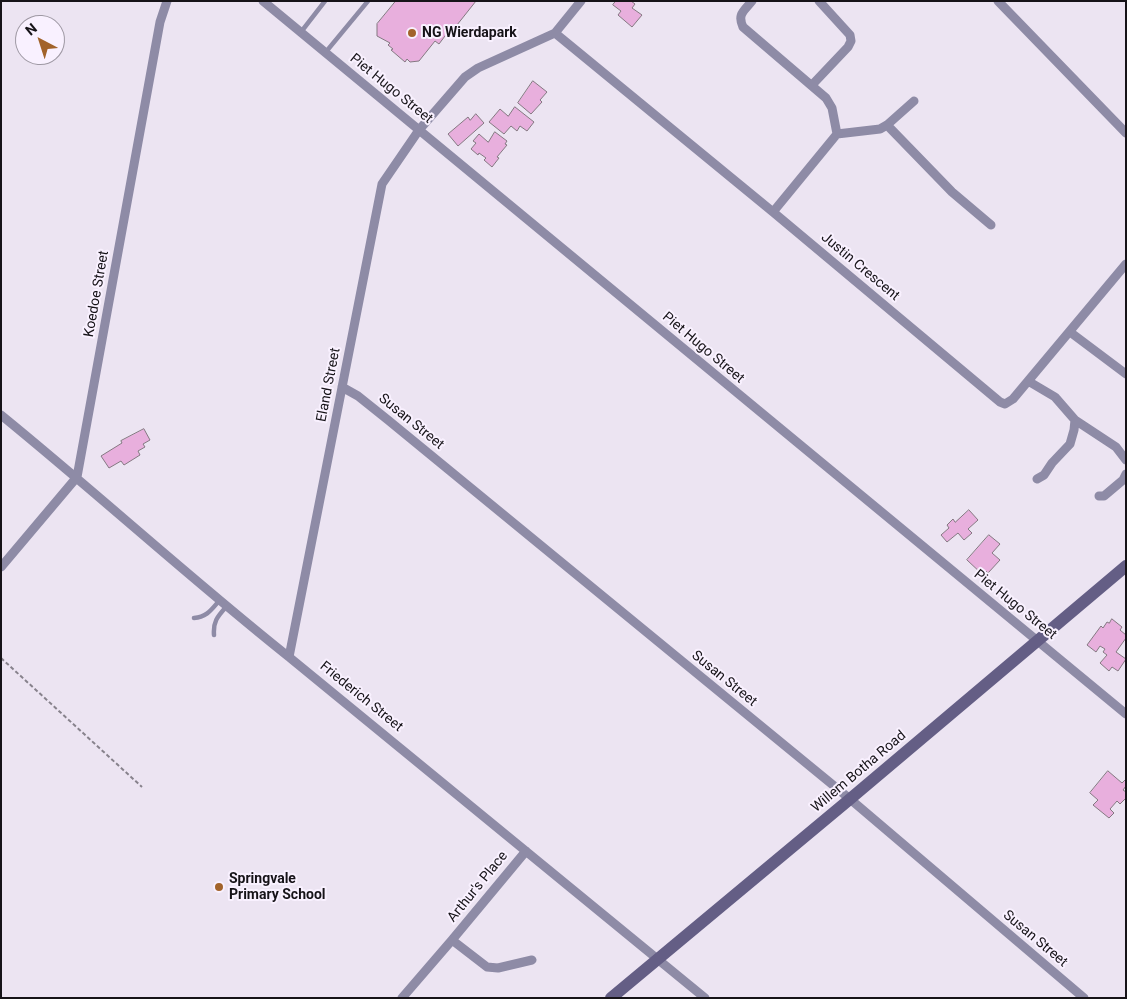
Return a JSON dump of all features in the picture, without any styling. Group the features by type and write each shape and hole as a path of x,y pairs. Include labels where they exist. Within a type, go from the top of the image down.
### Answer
{"street":[{"name":"Koedoe Street","path":"78,477 159,31 167,1"},
{"name":"Piet Hugo Street","path":"263,1 1126,714"},
{"path":"555,33 581,1"},
{"path":"752,1 742,13 740,20 743,27 826,98 832,108 837,134"},
{"path":"812,85 848,47 851,40 850,35 819,1"},
{"path":"998,1 1126,133"},
{"name":"Eland Street","path":"289,657 380,189 384,180 419,130 465,77 471,72 555,33"},
{"name":"Justin Crescent","path":"555,33 1004,404 1013,399 1126,264"},
{"path":"773,212 837,134 874,130 887,125 914,101"},
{"path":"887,125 952,192 991,225"},
{"path":"1070,332 1126,374"},
{"path":"1028,381 1055,397 1075,420 1116,447 1126,460"},
{"name":"Susan Street","path":"342,387 358,396 388,420 850,800 1084,998"},
{"name":"Friederich Street","path":"1,415 78,477 222,604 705,998"},
{"path":"1037,479 1044,475 1070,444 1075,420"},
{"path":"1099,496 1104,496 1123,480 1126,474"},
{"path":"1,567 78,477"},
{"name":"Willem Botha Road","path":"611,998 850,800 1126,566"},
{"name":"Arthur's Place","path":"402,998 526,851"},
{"name":"Arthur's Place","path":"452,940 487,967 498,968 532,960"}],"lane":[{"path":"300,32 325,1"},
{"path":"325,53 368,1"},
{"path":"194,618 201,618 222,604"},
{"path":"214,635 215,619 222,604"}],"path":[{"path":"1,658 142,786"}],"building":[{"name":"NG Wierdapark","path":"396,1 476,1 439,44 435,41 419,61 410,62 407,59 405,62 391,50 393,49 388,45 390,43 377,36 377,24"},
{"path":"616,1 631,1 635,4 632,8 642,15 632,27 618,15 621,11 613,5"},
{"path":"533,81 547,92 540,100 542,102 531,114 518,103"},
{"path":"515,107 534,122 527,131 520,126 517,131 511,126 504,134 489,122 500,109 508,116"},
{"path":"476,114 484,123 458,146 448,134 468,117 470,120"},
{"path":"495,132 507,141 505,144 507,145 497,157 499,158 492,167 484,160 486,158 479,153 478,155 471,149 476,143 473,141 479,134 488,142"},
{"path":"144,429 150,440 143,444 145,447 138,451 140,455 124,465 121,461 109,468 101,456 122,443 121,441"},
{"path":"969,510 978,520 968,529 972,533 964,540 958,533 947,542 941,535 949,528 947,525 953,519 955,522"},
{"path":"989,535 1000,544 992,553 1000,560 988,573 986,571 983,575 967,560"},
{"path":"1112,619 1122,627 1120,630 1126,635 1126,638 1116,652 1126,659 1118,671 1112,667 1109,671 1100,663 1107,655 1103,652 1105,649 1100,646 1096,652 1087,645 1101,626 1103,628"},
{"path":"1108,771 1122,783 1126,779 1126,786 1123,790 1126,792 1126,798 1120,804 1117,801 1110,809 1114,813 1109,818 1093,805 1098,800 1090,793"}],"place":[{"name":"NG Wierdapark","path":"412,33"},
{"name":"Springvale Primary School","path":"219,887"}]}
